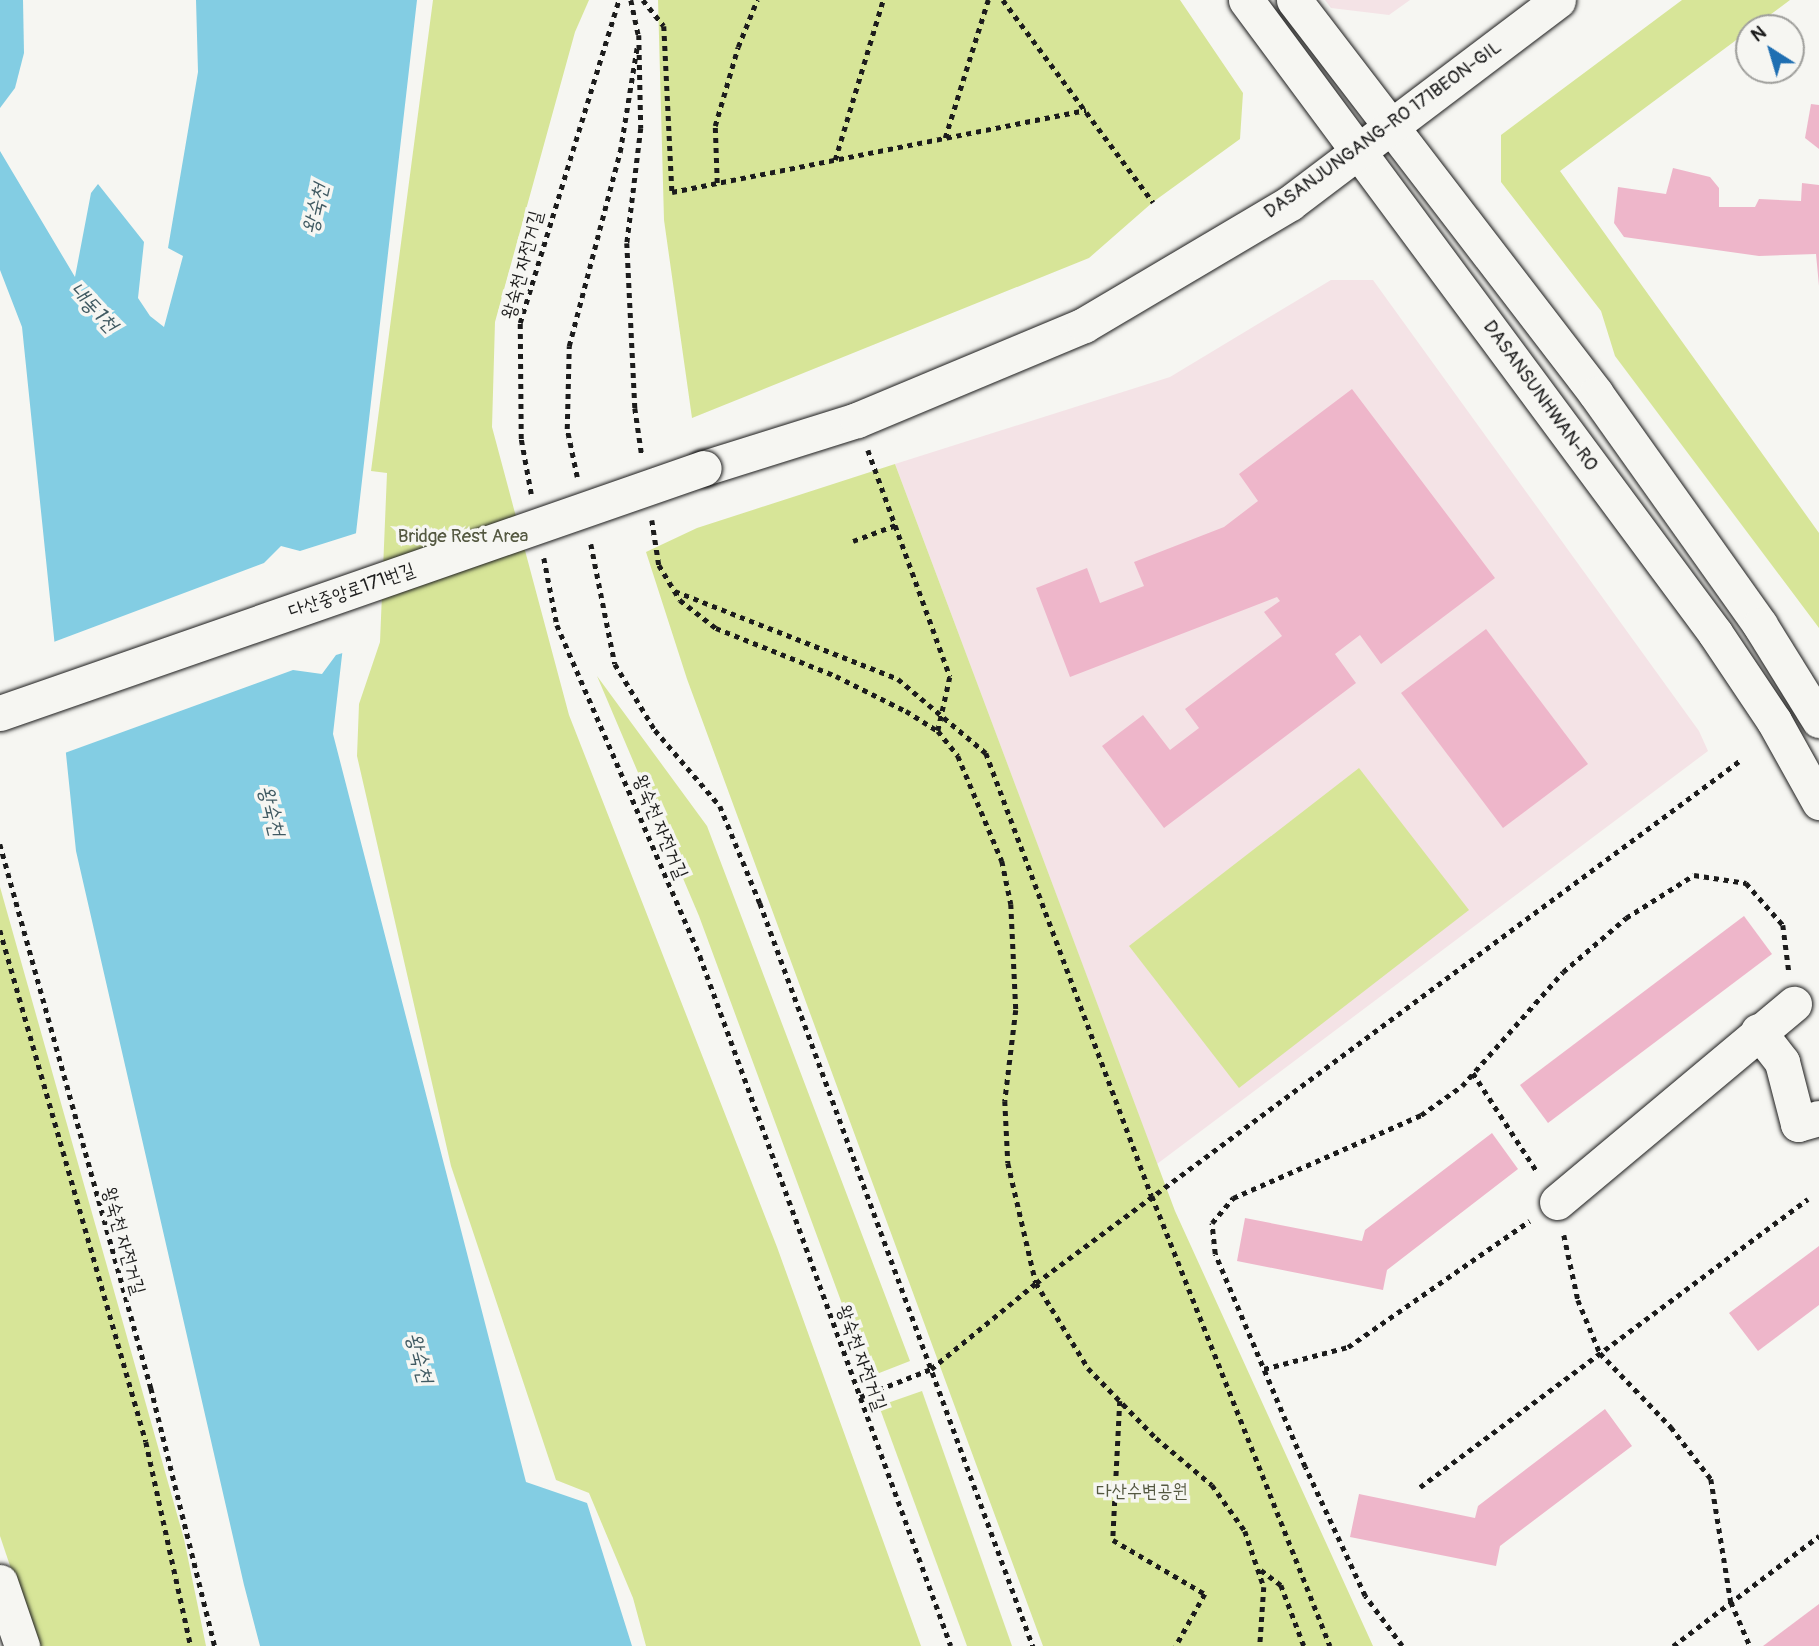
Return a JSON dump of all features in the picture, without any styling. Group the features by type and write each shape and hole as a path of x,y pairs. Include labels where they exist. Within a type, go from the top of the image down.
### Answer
{"street":[{"name":"DASANSUNHWAN-RO","path":"1246,0 1715,634 1774,721 1819,802"},
{"path":"1294,0 1596,394 1760,625 1819,720"},
{"name":"DASANJUNGANG-RO 171BEON-GIL","path":"704,468 857,420 1084,326 1290,203 1558,0"},
{"name":"다산중앙로171번길","path":"0,713 704,468"},
{"path":"1557,1202 1758,1031 1794,1004"},
{"path":"1758,1031 1782,1062 1798,1124 1819,1118"},
{"path":"0,1582 22,1646"}],"path":[{"name":"왕숙천 자전거길","path":"533,501 520,439 520,323 619,0"},
{"path":"631,0 639,35 639,153 627,243 635,408 643,460"},
{"path":"643,0 664,26 672,192 1086,110"},
{"path":"717,183 715,126 738,47 757,0"},
{"path":"835,160 883,0"},
{"path":"945,138 988,0"},
{"path":"1003,0 1153,202"},
{"path":"578,481 568,429 569,346 620,152 639,35"},
{"path":"857,420 950,677 938,731"},
{"path":"651,512 659,565 674,591 716,628 836,676 938,731 958,756 985,820 1011,904 1016,1010 1005,1101 1009,1163 1036,1283 1088,1368 1212,1485 1245,1531 1264,1587 1261,1646"},
{"path":"853,541 896,525"},
{"path":"589,533 615,664 656,730 720,806 765,916 1033,1646"},
{"name":"왕숙천 자전거길","path":"542,550 557,625 700,956 951,1646"},
{"path":"674,591 806,639 898,679 986,753 1152,1196 1330,1646"},
{"path":"860,1397 931,1369 976,1329 1036,1283 1742,759"},
{"name":"왕숙천 자전거길","path":"0,844 151,1388 215,1646"},
{"path":"1402,1646 1365,1596 1215,1254 1212,1223 1233,1198 1421,1115 1474,1073 1563,972 1626,918 1694,875 1745,883 1783,925 1794,1004"},
{"path":"0,930 146,1442 191,1646"},
{"path":"1474,1073 1557,1202 1578,1300 1600,1353 1671,1427 1711,1479 1731,1602 1750,1646"},
{"path":"1420,1487 1808,1199"},
{"path":"1264,1370 1348,1347 1557,1202"},
{"path":"1120,1400 1113,1540 1205,1594 1176,1646"},
{"path":"1673,1646 1819,1536"},
{"path":"1260,1570 1281,1585 1304,1646"}],"shaded area":[{"path":"1325,0 1410,0 1389,15 1331,8"},
{"path":"1331,280 1373,280 1699,731 1708,751 1157,1164 895,464 1170,377"}],"green space":[{"name":"Bridge Rest Area","path":"433,0 589,0 575,32 495,322 492,427 569,715 777,1247 921,1646 646,1646 633,1598 589,1493 556,1480 451,1166 357,756 359,704 380,642 387,473 371,471"},
{"path":"658,0 1180,0 1243,93 1240,139 1153,202 1089,258 692,418 664,220"},
{"path":"1682,0 1790,0 1771,14 1735,14 1735,41 1560,171 1819,533 1819,628 1615,356 1601,311 1501,182 1501,135"},
{"name":"다산수변공원","path":"895,464 1175,1211 1373,1646 1043,1646 687,679 646,552 697,528"},
{"path":"597,676 707,826 910,1361 869,1377 699,916"},
{"path":"1359,768 1469,910 1239,1088 1129,946"},
{"path":"0,887 184,1539 206,1646 37,1646 0,1536"},
{"path":"922,1391 1012,1646 967,1646 879,1406"}],"water":[{"path":"0,0 23,0 24,53 15,88 0,108"},
{"path":"196,0 417,0 333,734 526,1482 587,1503 632,1646 260,1646 76,851 22,327 0,270 0,151 75,277 91,193 98,184 144,242 138,298 150,316 164,327 183,256 168,248 198,72"}],"pier":[{"path":"360,532 346,652 336,655 322,674 293,670 62,754 51,643 264,563 281,546 300,551"}],"building":[{"path":"1811,104 1819,105 1819,149 1805,138"},
{"path":"1673,168 1710,177 1719,188 1719,207 1755,207 1759,199 1801,201 1802,183 1819,185 1819,286 1816,254 1759,256 1624,237 1614,223 1618,187 1666,194"},
{"path":"1352,389 1495,578 1381,664 1360,635 1335,654 1356,683 1164,828 1102,746 1143,715 1170,750 1199,728 1185,709 1282,636 1264,612 1280,601 1277,597 1070,677 1036,588 1087,568 1100,603 1144,586 1134,562 1224,527 1258,501 1239,474"},
{"path":"1486,629 1588,764 1503,828 1401,693"},
{"path":"1744,916 1772,954 1548,1123 1520,1085"},
{"path":"1492,1133 1518,1169 1387,1270 1383,1290 1237,1261 1245,1218 1362,1241 1365,1230"},
{"path":"1819,1246 1819,1305 1758,1351 1729,1313"},
{"path":"1605,1409 1632,1446 1500,1546 1496,1566 1350,1537 1359,1494 1475,1518 1478,1506"},
{"path":"1819,1604 1819,1646 1763,1646"}],"water label":[{"name":"왕숙천","path":"316,209"},
{"name":"내동1천","path":"93,308"},
{"name":"왕숙천","path":"271,811"},
{"name":"왕숙천","path":"419,1358"}]}
